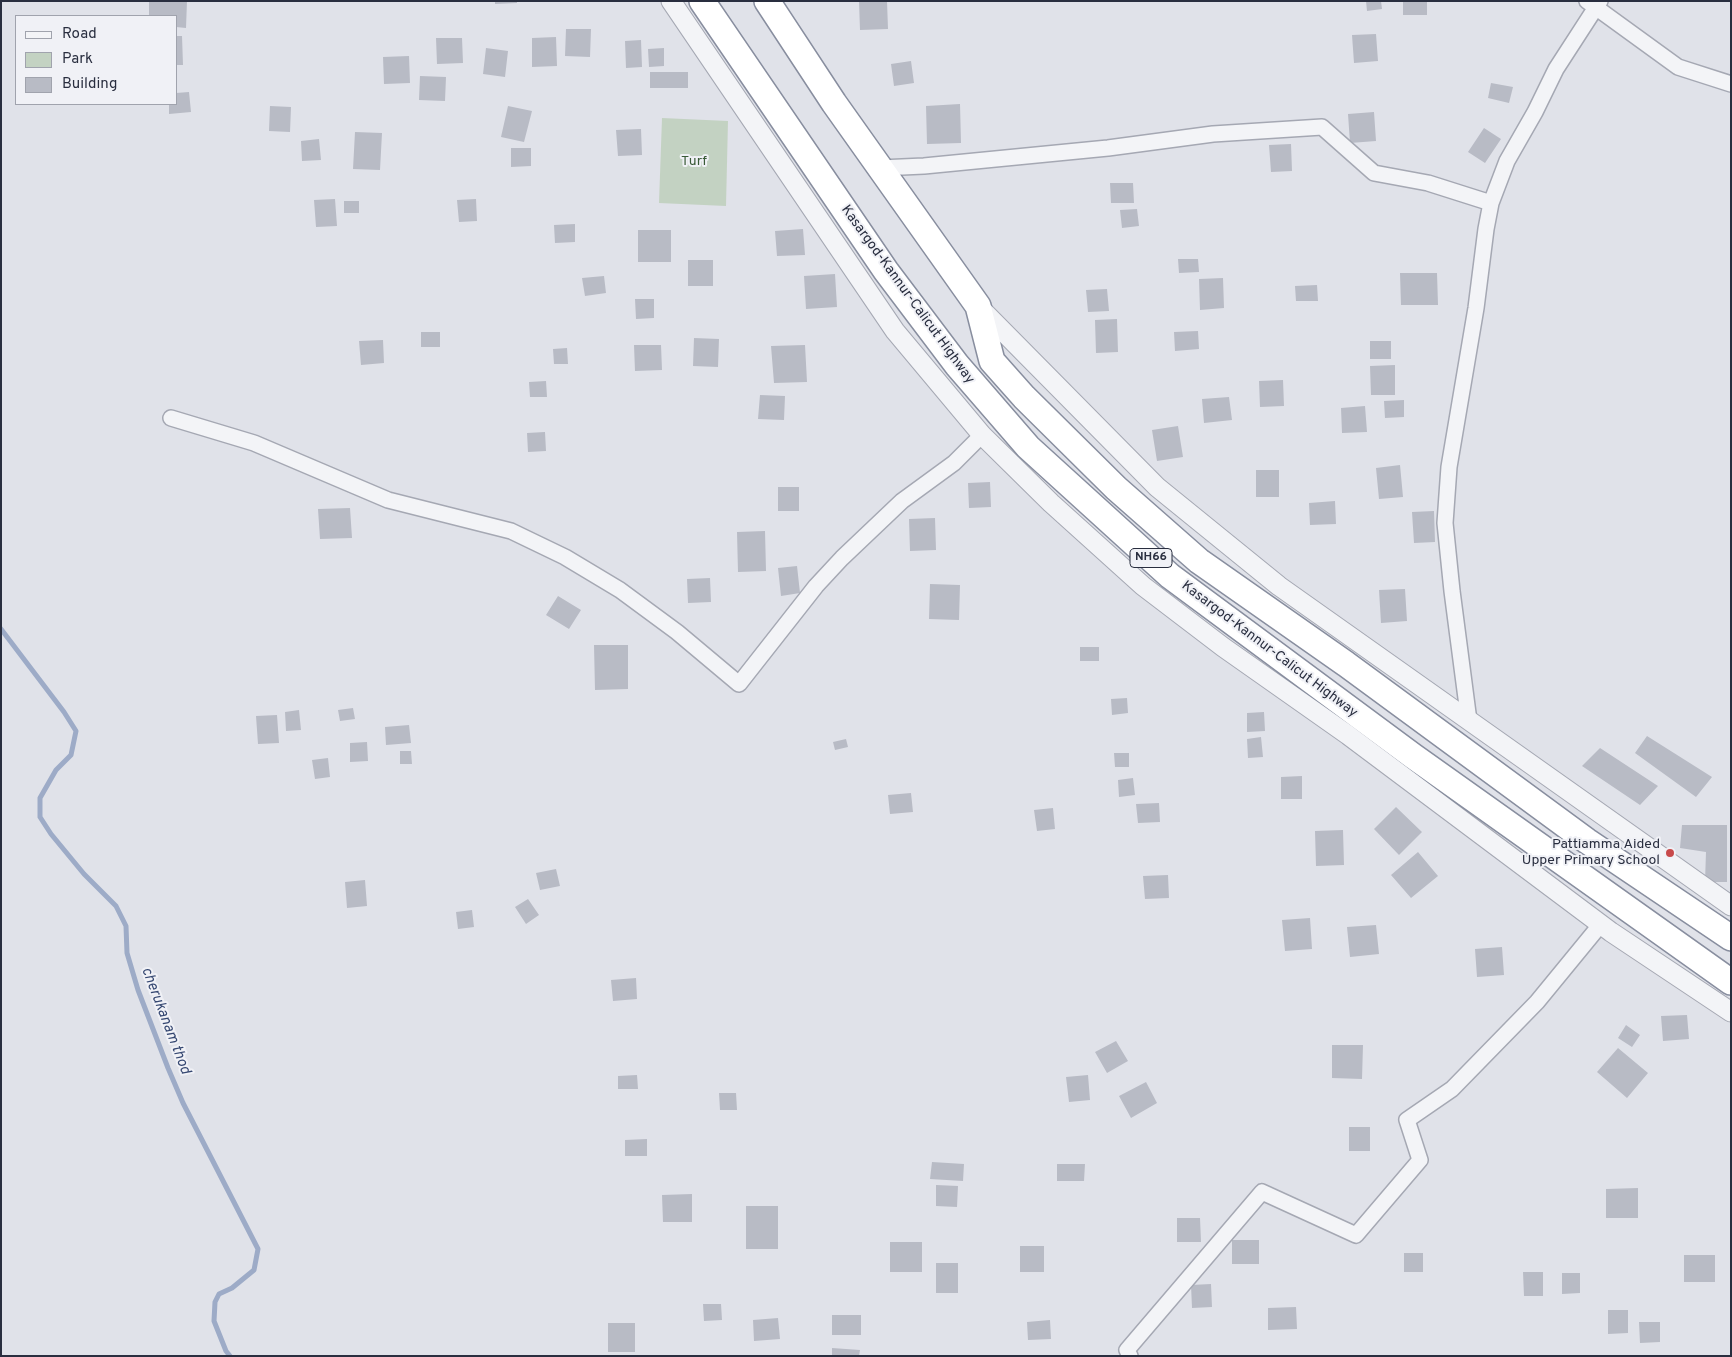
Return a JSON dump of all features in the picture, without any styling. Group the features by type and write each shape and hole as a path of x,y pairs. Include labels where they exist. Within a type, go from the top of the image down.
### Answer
{"highway":[{"name":"Kasargod-Kannur-Calicut Highway","path":"702,1 886,271 956,365 1028,447 1170,576 1405,750 1731,982"},
{"name":"NH66","path":"767,1 880,168 978,306 992,361 1024,397 1116,488 1199,561 1346,664 1587,841 1731,938"}],"street":[{"path":"671,1 896,331 982,435 1051,503 1143,586 1223,647 1348,734 1601,924 1731,1012"},
{"path":"1469,721 1452,592 1446,523 1450,467 1491,203 1507,160 1536,112 1556,68 1595,3 1678,67 1731,84"},
{"path":"880,168 924,166 1098,149 1213,134 1322,127 1374,173 1428,183 1491,203"},
{"path":"978,306 1157,487 1279,586 1731,906"},
{"path":"171,418 254,443 388,500 511,531 565,557 620,590 677,632 739,684 816,586 842,558 902,501 954,463 982,435"},
{"path":"1130,1356 1127,1350 1262,1192 1356,1235 1420,1160 1407,1120 1452,1088 1537,1002 1601,924"}],"green space":[{"name":"Turf","path":"662,118 728,121 726,206 659,203"}],"building":[{"path":"149,1 187,1 186,28 178,27 178,15 149,15"},
{"path":"495,1 517,1 517,3 495,4"},
{"path":"859,1 887,1 888,29 860,30"},
{"path":"1366,1 1381,1 1382,9 1367,11"},
{"path":"1403,1 1427,1 1427,15 1403,15"},
{"path":"566,29 591,29 590,57 565,56"},
{"path":"1376,34 1378,61 1354,63 1352,35"},
{"path":"178,36 182,36 183,65 178,65"},
{"path":"556,37 557,66 532,67 532,38"},
{"path":"436,38 462,38 463,63 437,64"},
{"path":"641,40 642,67 626,68 625,41"},
{"path":"486,48 508,51 505,77 483,74"},
{"path":"664,48 664,66 649,67 648,49"},
{"path":"409,56 410,83 384,84 383,57"},
{"path":"911,61 914,83 894,86 891,64"},
{"path":"650,72 688,72 688,88 650,88"},
{"path":"420,76 446,77 445,101 419,100"},
{"path":"1491,83 1513,87 1509,103 1488,98"},
{"path":"189,92 191,112 169,114 169,105 178,105 178,93"},
{"path":"960,104 961,143 927,144 926,106"},
{"path":"270,106 291,107 290,132 269,131"},
{"path":"508,106 532,111 524,142 501,137"},
{"path":"1374,112 1376,141 1350,143 1348,114"},
{"path":"1484,128 1501,139 1485,163 1468,152"},
{"path":"641,129 642,155 618,156 616,130"},
{"path":"355,132 382,133 380,170 353,169"},
{"path":"319,139 321,160 302,161 301,141"},
{"path":"1291,144 1292,171 1271,172 1269,145"},
{"path":"511,148 531,148 531,166 511,167"},
{"path":"1110,183 1133,183 1134,203 1111,203"},
{"path":"335,199 337,226 316,227 314,200"},
{"path":"476,199 477,221 459,222 457,200"},
{"path":"344,201 359,201 359,213 344,213"},
{"path":"1137,209 1139,226 1122,228 1120,210"},
{"path":"575,224 575,242 555,243 554,225"},
{"path":"803,229 805,255 777,256 775,231"},
{"path":"638,230 671,230 671,262 638,262"},
{"path":"1178,259 1198,259 1199,272 1179,273"},
{"path":"688,260 713,260 713,286 688,286"},
{"path":"1400,273 1437,273 1438,305 1401,305"},
{"path":"835,274 837,307 806,309 804,276"},
{"path":"604,276 606,293 585,296 582,278"},
{"path":"1223,278 1224,308 1200,310 1199,279"},
{"path":"1317,285 1318,301 1296,301 1295,286"},
{"path":"1107,289 1109,311 1088,312 1086,290"},
{"path":"635,299 654,299 654,318 636,319"},
{"path":"1117,319 1118,352 1096,353 1095,320"},
{"path":"1198,331 1199,349 1175,351 1174,332"},
{"path":"421,332 440,332 440,347 421,347"},
{"path":"694,338 719,339 718,367 693,366"},
{"path":"383,340 384,363 361,365 359,341"},
{"path":"1370,341 1391,341 1391,359 1370,359"},
{"path":"634,345 661,345 662,370 635,371"},
{"path":"805,345 807,382 774,383 771,346"},
{"path":"567,348 568,364 554,364 553,349"},
{"path":"1395,365 1395,395 1371,395 1370,366"},
{"path":"1283,380 1284,406 1260,407 1259,381"},
{"path":"546,381 547,397 530,397 529,382"},
{"path":"760,395 785,396 784,420 758,419"},
{"path":"1229,397 1232,420 1204,423 1202,399"},
{"path":"1404,400 1404,417 1385,418 1384,401"},
{"path":"1365,406 1367,432 1342,433 1341,408"},
{"path":"1178,426 1183,457 1157,461 1152,430"},
{"path":"545,432 546,451 528,452 527,433"},
{"path":"1400,465 1403,497 1379,499 1376,468"},
{"path":"1256,470 1279,470 1279,497 1256,497"},
{"path":"990,482 991,507 969,508 968,483"},
{"path":"778,487 799,487 799,511 778,511"},
{"path":"1335,501 1336,524 1310,525 1309,503"},
{"path":"350,508 352,538 320,539 318,509"},
{"path":"1434,511 1435,542 1414,543 1412,512"},
{"path":"935,518 936,550 910,551 909,519"},
{"path":"765,531 766,571 738,572 737,532"},
{"path":"797,566 800,593 781,596 778,568"},
{"path":"710,578 711,602 688,603 687,579"},
{"path":"930,584 960,585 959,620 929,619"},
{"path":"1405,589 1407,621 1381,623 1379,590"},
{"path":"558,596 581,610 569,629 546,615"},
{"path":"594,645 628,645 628,689 595,690"},
{"path":"1080,647 1099,647 1099,661 1080,661"},
{"path":"1127,698 1128,713 1112,715 1111,699"},
{"path":"353,708 355,719 340,721 338,710"},
{"path":"299,710 301,730 286,731 285,712"},
{"path":"1264,712 1265,731 1247,732 1247,713"},
{"path":"277,715 279,743 258,744 256,716"},
{"path":"409,725 411,743 386,745 385,727"},
{"path":"1647,736 1712,777 1696,797 1635,753"},
{"path":"1261,737 1263,757 1248,758 1247,739"},
{"path":"846,739 848,747 835,750 833,742"},
{"path":"367,742 368,761 350,762 350,743"},
{"path":"1600,748 1658,786 1640,805 1582,766"},
{"path":"400,751 411,751 412,764 400,764"},
{"path":"1114,753 1129,753 1129,767 1115,767"},
{"path":"328,758 330,777 315,779 312,760"},
{"path":"1302,776 1302,799 1281,799 1281,777"},
{"path":"1133,778 1135,795 1119,797 1118,780"},
{"path":"911,793 913,812 890,814 888,795"},
{"path":"1159,803 1160,822 1138,823 1136,804"},
{"path":"1396,807 1422,832 1399,855 1374,829"},
{"path":"1053,808 1055,829 1037,831 1034,810"},
{"path":"1682,825 1727,825 1727,882 1705,882 1706,852 1680,848"},
{"path":"1343,830 1344,865 1316,866 1315,831"},
{"path":"1418,852 1438,876 1411,898 1391,875"},
{"path":"556,869 560,886 540,890 536,873"},
{"path":"1168,875 1169,898 1145,899 1143,876"},
{"path":"365,880 367,906 347,908 345,882"},
{"path":"528,899 539,915 526,924 515,907"},
{"path":"472,910 474,927 458,929 456,912"},
{"path":"1310,918 1312,949 1285,951 1282,920"},
{"path":"1376,925 1379,954 1350,957 1347,927"},
{"path":"1502,947 1504,975 1477,977 1475,949"},
{"path":"636,978 637,999 613,1001 611,980"},
{"path":"1687,1015 1689,1039 1663,1041 1661,1016"},
{"path":"1626,1025 1640,1035 1632,1047 1618,1038"},
{"path":"1116,1041 1128,1061 1107,1073 1095,1052"},
{"path":"1332,1045 1363,1045 1362,1079 1332,1078"},
{"path":"1618,1048 1648,1073 1627,1098 1597,1072"},
{"path":"637,1075 638,1089 618,1089 618,1076"},
{"path":"1088,1075 1090,1100 1069,1102 1066,1077"},
{"path":"1146,1082 1157,1103 1131,1118 1119,1096"},
{"path":"719,1093 736,1093 737,1110 720,1110"},
{"path":"1349,1127 1370,1127 1370,1151 1349,1151"},
{"path":"647,1139 647,1156 625,1156 625,1140"},
{"path":"932,1162 964,1164 963,1181 930,1179"},
{"path":"1057,1164 1085,1164 1084,1181 1057,1181"},
{"path":"936,1185 958,1186 957,1207 936,1206"},
{"path":"1638,1188 1638,1218 1606,1218 1606,1189"},
{"path":"692,1194 692,1222 663,1222 662,1195"},
{"path":"746,1206 778,1206 778,1249 746,1249"},
{"path":"1177,1218 1200,1218 1201,1242 1177,1242"},
{"path":"1232,1240 1259,1240 1259,1264 1232,1264"},
{"path":"890,1242 922,1242 922,1272 890,1272"},
{"path":"1020,1246 1044,1246 1044,1272 1020,1272"},
{"path":"1404,1253 1423,1253 1423,1272 1404,1272"},
{"path":"1684,1255 1715,1255 1715,1282 1684,1282"},
{"path":"936,1263 958,1263 958,1293 936,1293"},
{"path":"1523,1272 1543,1272 1543,1296 1524,1296"},
{"path":"1562,1273 1580,1273 1580,1293 1562,1294"},
{"path":"1211,1284 1212,1307 1192,1308 1191,1285"},
{"path":"703,1304 721,1304 722,1320 704,1321"},
{"path":"1296,1307 1297,1329 1268,1330 1268,1308"},
{"path":"1608,1310 1628,1310 1628,1333 1608,1334"},
{"path":"832,1315 861,1315 861,1335 832,1335"},
{"path":"778,1318 780,1339 754,1341 753,1320"},
{"path":"1050,1320 1051,1339 1028,1340 1027,1322"},
{"path":"1639,1322 1660,1322 1660,1342 1640,1343"},
{"path":"608,1323 635,1323 635,1352 608,1352"},
{"path":"832,1348 860,1350 859,1356 832,1356"}],"waterway":[{"name":"cherukanam thod","path":"1,629 64,712 76,731 71,755 56,770 40,798 40,817 51,834 84,874 116,906 126,926 127,953 138,990 168,1068 183,1103 258,1249 254,1270 232,1288 219,1294 215,1302 214,1321 226,1351 230,1356"}],"place":[{"name":"Pattiamma Aided Upper Primary School","path":"1670,853"}]}
